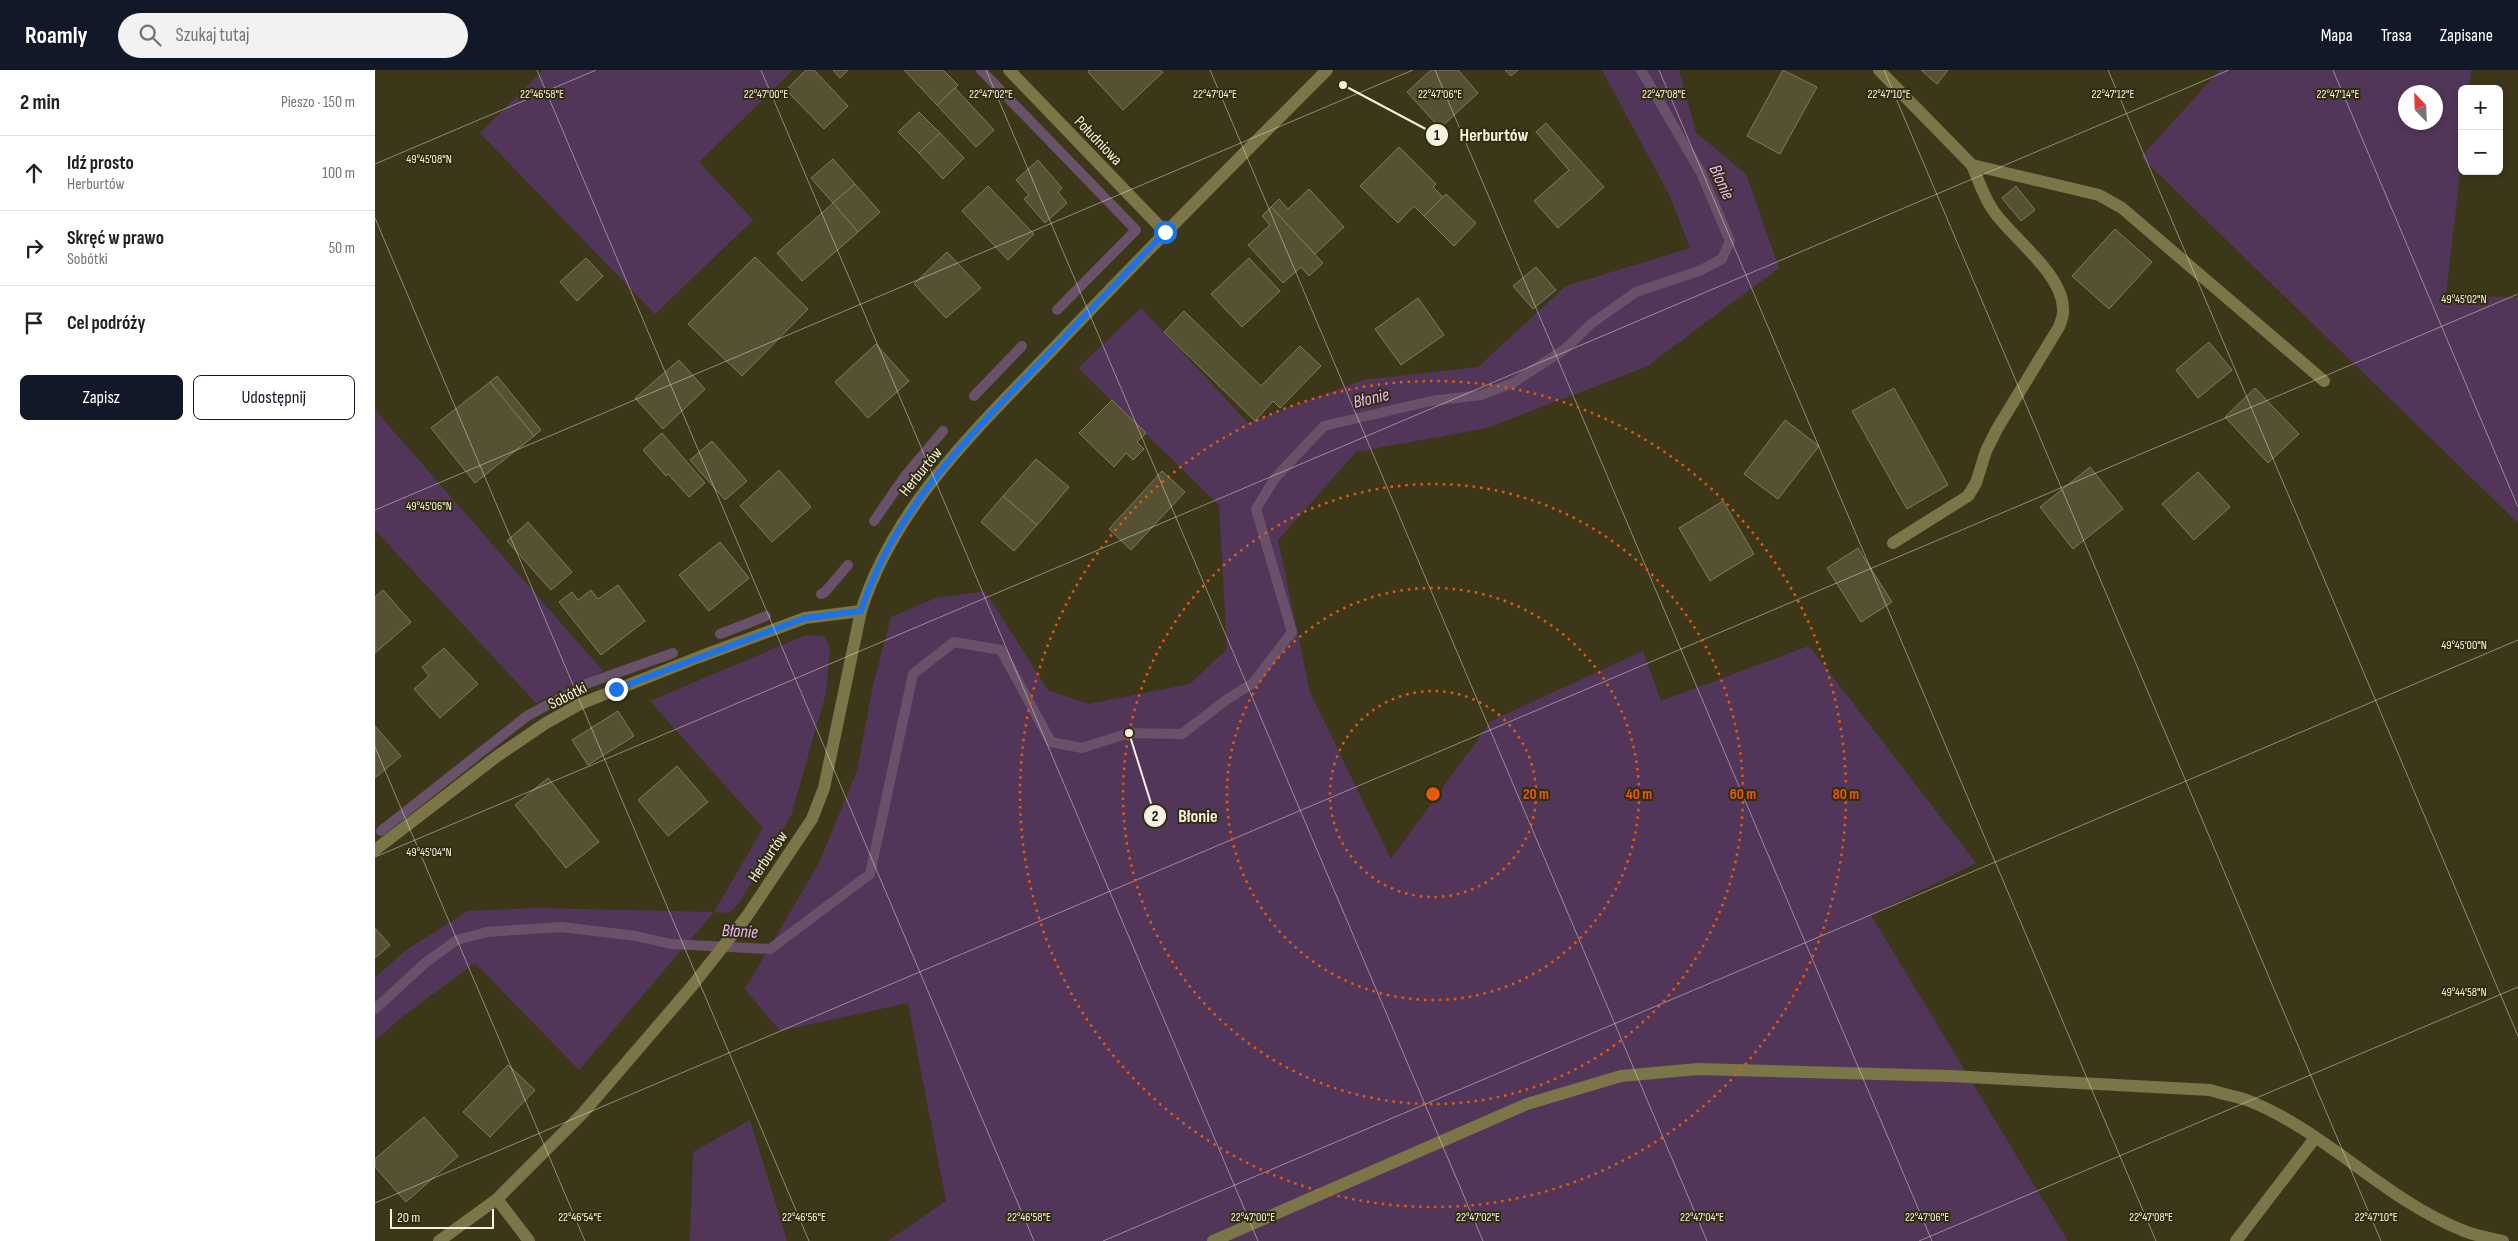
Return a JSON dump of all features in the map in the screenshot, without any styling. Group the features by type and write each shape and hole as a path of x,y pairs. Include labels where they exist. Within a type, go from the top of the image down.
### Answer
{"street":[{"name":"Południowa","path":"1009,70 1165,232"},
{"name":"Herburtów","path":"439,1241 497,1199 583,1113 692,986 747,916 812,819 824,788 861,611 869,586 888,546 914,503 972,433 1165,232 1327,70"},
{"path":"1879,70 1972,165 1987,200 1996,214 2048,274 2058,290 2063,309 2059,327 1997,429 1986,451 1976,483 1968,496 1893,543"},
{"path":"1972,165 2099,195 2122,208 2324,381"},
{"name":"Sobótki","path":"375,850 496,757 546,723 580,704 805,618 861,611"},
{"path":"1213,1241 1527,1104 1621,1076 1698,1069 1950,1076 2046,1083 2162,1086 2210,1090 2247,1100 2315,1138 2403,1198 2463,1231 2503,1241"},
{"path":"2236,1241 2315,1138"},
{"path":"497,1199 529,1241"}],"shaded area":[{"path":"543,70 793,70 699,162 753,220 655,314 480,133"},
{"path":"1602,70 1679,70 1696,133 1746,174 1779,268 1646,367 1487,428 1356,452 1278,540 1310,692 1391,859 1491,721 1643,651 1661,701 1809,646 1976,863 1871,915 2068,1241 888,1241 946,1201 908,1003 780,1031 745,989 819,863 857,771 873,685 891,617 936,598 985,591 1048,690 1089,704 1190,684 1227,649 1219,505 1078,368 1141,308 1248,423 1363,380 1478,367 1566,286 1690,248 1670,196"},
{"path":"2220,70 2471,70 2469,85 2458,85 2458,175 2460,175 2446,296 2518,297 2518,523 2141,157"},
{"path":"375,410 603,671 536,703 375,530"},
{"path":"806,635 824,636 830,647 826,693 791,816 739,903 729,913 714,912 763,828 650,701"},
{"path":"537,908 714,912 579,1070 475,963 403,1016 375,1041 375,978 406,950 468,911"},
{"path":"750,1120 787,1241 690,1241 693,1152"}],"building":[{"path":"806,70 814,70 848,106 824,129 786,90"},
{"path":"833,70 848,70 840,78"},
{"path":"904,70 943,70 958,85 937,105"},
{"path":"1089,70 1160,70 1163,72 1123,110 1088,72"},
{"path":"1431,70 1458,70 1478,93 1440,128 1407,92"},
{"path":"1505,70 1518,70 1511,76"},
{"path":"1783,70 1817,87 1780,154 1747,136"},
{"path":"1921,70 1948,70 1937,84"},
{"path":"955,88 994,130 976,147 937,105"},
{"path":"919,112 940,133 919,153 898,132"},
{"path":"1546,123 1604,187 1558,228 1534,201 1569,170 1536,132"},
{"path":"940,133 964,158 943,179 919,153"},
{"path":"1399,147 1436,184 1433,187 1443,197 1424,216 1414,206 1398,223 1360,186"},
{"path":"833,159 855,184 833,203 811,178"},
{"path":"1038,160 1062,188 1058,192 1067,203 1045,223 1024,199 1029,195 1016,180"},
{"path":"855,184 880,212 858,232 833,203"},
{"path":"988,186 1034,234 1008,260 962,211"},
{"path":"2016,186 2035,210 2021,221 2002,198"},
{"path":"1309,189 1344,227 1315,254 1271,207 1279,199 1288,209"},
{"path":"1446,194 1476,223 1454,246 1424,216"},
{"path":"833,203 858,232 802,281 777,253"},
{"path":"1271,207 1323,263 1309,276 1301,267 1283,283 1248,245 1270,225 1262,216"},
{"path":"2115,229 2152,262 2109,309 2072,276"},
{"path":"947,252 981,288 946,318 914,284"},
{"path":"755,257 808,309 742,376 688,324"},
{"path":"586,258 603,276 577,301 560,282"},
{"path":"1249,258 1280,291 1242,327 1211,294"},
{"path":"1536,267 1556,290 1533,309 1513,286"},
{"path":"1418,298 1444,335 1401,365 1375,329"},
{"path":"1184,311 1261,386 1300,346 1321,366 1280,408 1273,401 1255,421 1164,332"},
{"path":"2209,342 2232,370 2198,398 2176,370"},
{"path":"876,344 909,381 868,418 835,382"},
{"path":"679,360 705,389 663,429 635,398"},
{"path":"497,376 541,430 534,436 490,382"},
{"path":"490,382 534,436 475,483 431,428"},
{"path":"1894,388 1948,485 1907,509 1852,411"},
{"path":"2255,388 2299,434 2268,463 2225,417"},
{"path":"1112,400 1146,433 1137,442 1144,449 1133,460 1126,453 1114,467 1079,433"},
{"path":"1785,420 1819,446 1778,499 1744,474"},
{"path":"662,433 705,483 689,497 668,474 666,476 643,450"},
{"path":"712,441 747,481 725,500 690,460"},
{"path":"1036,459 1069,487 1037,525 1003,496"},
{"path":"2090,467 2123,509 2073,549 2040,507"},
{"path":"779,470 811,507 772,542 740,506"},
{"path":"1162,471 1185,492 1131,550 1109,529"},
{"path":"2198,472 2230,507 2194,540 2162,504"},
{"path":"1003,496 1037,525 1014,551 981,522"},
{"path":"1723,501 1754,554 1710,581 1679,528"},
{"path":"528,522 572,572 551,590 507,541"},
{"path":"720,542 749,578 709,611 679,575"},
{"path":"1858,548 1892,602 1861,622 1827,568"},
{"path":"618,585 645,621 601,655 559,602 572,592 578,600 591,590 598,599"},
{"path":"383,590 411,622 375,653 375,597"},
{"path":"444,648 478,684 440,718 414,689 429,676 422,667"},
{"path":"618,711 634,736 588,765 572,740"},
{"path":"375,726 401,756 375,778"},
{"path":"677,766 708,802 668,836 638,800"},
{"path":"548,778 599,842 566,868 515,805"},
{"path":"375,928 390,945 375,958"},
{"path":"508,1065 535,1090 490,1137 463,1112"},
{"path":"424,1117 458,1156 406,1202 375,1167 375,1159"}],"waterway":[{"path":"981,70 1136,230 1057,310"},
{"name":"Błonie","path":"375,1009 425,963 457,940 487,932 561,927 636,936 671,944 770,949 870,874 913,674 954,642 1001,650 1051,742 1082,748 1129,733 1182,734 1226,700 1253,683 1292,632 1256,509 1275,478 1324,426 1431,401 1481,395 1513,383 1565,349 1592,323 1636,292 1699,271 1722,259 1730,241 1701,173 1641,70"},
{"path":"974,396 1022,346"},
{"path":"874,521 905,476 943,431"},
{"path":"821,594 825,592 848,565"},
{"path":"720,634 766,616"},
{"path":"381,831 527,716 586,684 673,653"}],"place":[{"name":"Herburtów","path":"1343,85"},
{"name":"Błonie","path":"1129,733"}],"route":[{"path":"616,689 805,618 861,611 869,586 888,546 914,503 972,433 1165,232"}]}
